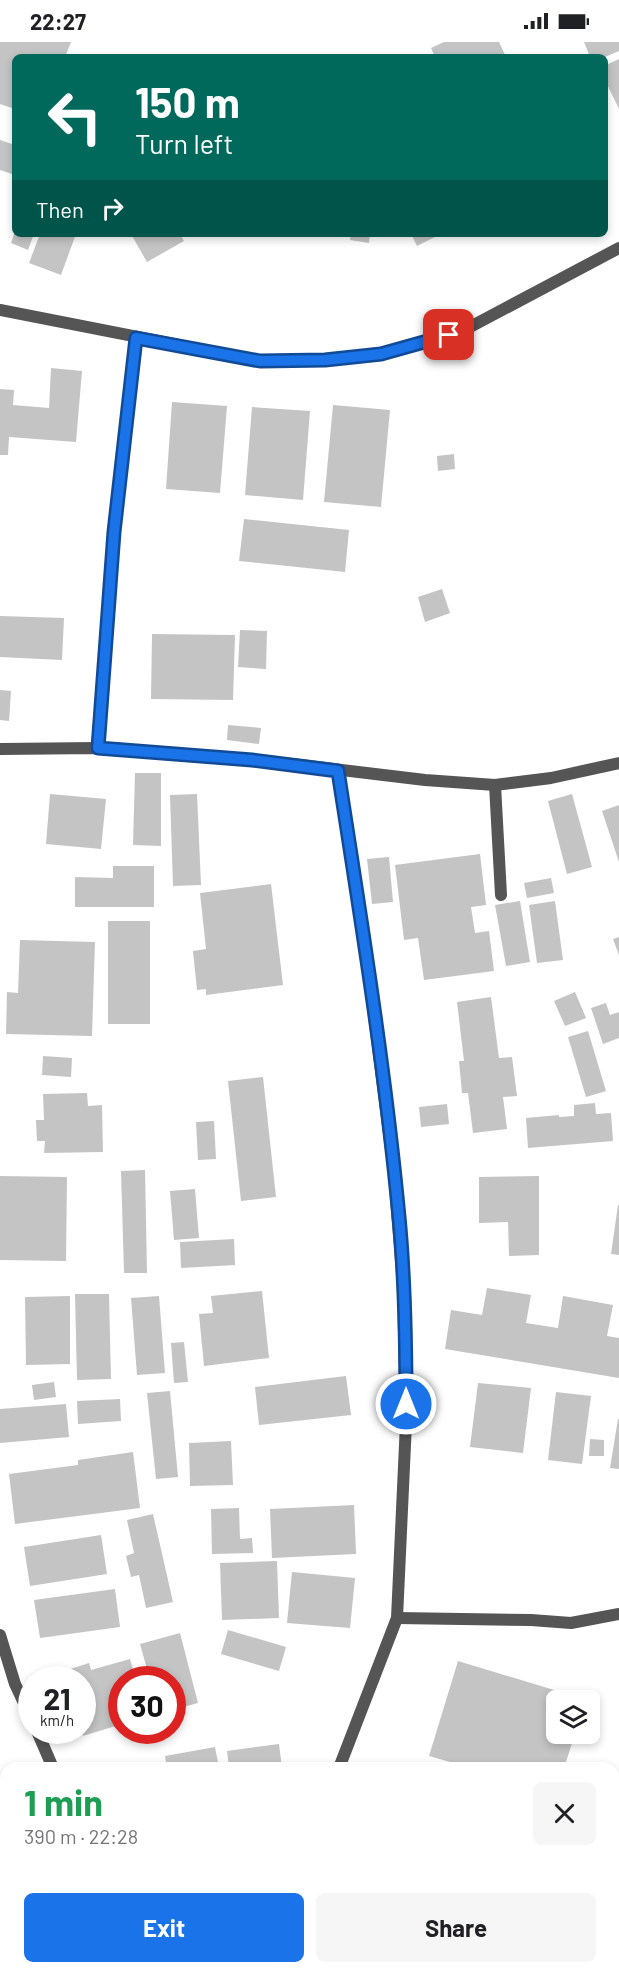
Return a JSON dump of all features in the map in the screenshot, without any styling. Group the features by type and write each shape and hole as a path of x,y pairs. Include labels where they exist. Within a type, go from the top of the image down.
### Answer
{"street":[{"path":"0,310 260,361 325,360 381,354 428,342 470,327 619,248"},
{"path":"98,748 114,532 136,338"},
{"path":"0,749 98,748 262,761 425,780 495,785 551,778 619,764"},
{"path":"338,771 388,1117 399,1219 406,1346 406,1423 397,1618 341,1762"},
{"path":"495,785 501,895"},
{"path":"397,1618 531,1620 571,1623 619,1614"},
{"path":"0,1635 18,1690"},
{"path":"43,1744 50,1762"}],"building":[{"path":"0,42 71,42 66,54 12,54 12,108 0,104"},
{"path":"444,42 499,42 505,54 434,54 431,48"},
{"path":"584,42 619,42 619,51 608,56 589,54"},
{"path":"619,59 619,109 608,86 608,64"},
{"path":"0,140 12,144 12,174 0,170"},
{"path":"13,237 33,237 28,250 11,243"},
{"path":"39,237 75,237 61,275 29,263"},
{"path":"133,237 182,237 184,241 147,262"},
{"path":"350,237 370,237 369,243 350,240"},
{"path":"412,237 435,237 417,246"},
{"path":"51,368 82,371 76,442 9,437 8,455 0,455 0,389 14,390 13,405 49,408"},
{"path":"172,402 227,406 220,493 166,489"},
{"path":"333,405 390,410 381,507 324,502"},
{"path":"252,407 310,411 303,500 245,495"},
{"path":"454,454 455,469 438,471 437,456"},
{"path":"244,519 349,530 345,572 239,561"},
{"path":"442,589 450,613 425,622 418,597"},
{"path":"0,616 64,618 62,660 0,657"},
{"path":"240,630 267,631 266,669 238,667"},
{"path":"152,634 235,635 233,700 151,699"},
{"path":"0,690 11,691 9,721 0,720"},
{"path":"228,725 261,728 259,744 227,740"},
{"path":"135,773 161,773 161,846 133,845"},
{"path":"50,794 106,799 101,849 46,844"},
{"path":"197,794 201,885 173,886 170,795"},
{"path":"572,794 592,867 567,874 548,801"},
{"path":"619,805 619,862 602,811"},
{"path":"480,854 486,905 471,907 475,933 489,931 494,971 424,980 418,938 404,940 395,865"},
{"path":"389,857 393,902 372,904 367,859"},
{"path":"113,866 154,866 154,907 75,907 75,877 113,878"},
{"path":"551,878 554,893 527,898 524,883"},
{"path":"271,884 283,985 206,995 206,989 197,990 193,951 206,949 200,893"},
{"path":"520,901 530,962 506,966 495,905"},
{"path":"555,901 563,960 537,963 529,905"},
{"path":"108,921 150,921 150,1024 108,1024"},
{"path":"619,937 619,955 613,939"},
{"path":"20,940 95,942 92,1036 6,1034 7,992 18,993"},
{"path":"575,992 586,1018 565,1026 554,1001"},
{"path":"491,997 499,1058 512,1057 517,1096 503,1097 507,1129 473,1133 468,1093 462,1093 459,1061 464,1061 457,1002"},
{"path":"606,1003 610,1015 619,1012 619,1038 603,1044 591,1008"},
{"path":"588,1031 606,1091 586,1097 568,1037"},
{"path":"43,1056 72,1058 71,1077 42,1075"},
{"path":"263,1077 276,1197 241,1201 228,1081"},
{"path":"87,1093 88,1106 102,1105 103,1152 44,1153 45,1141 37,1141 36,1120 44,1120 43,1094"},
{"path":"595,1103 596,1114 611,1113 613,1141 528,1148 526,1118 574,1116 574,1105"},
{"path":"447,1104 449,1124 421,1127 419,1107"},
{"path":"214,1121 216,1159 198,1160 196,1122"},
{"path":"145,1170 147,1273 124,1273 121,1171"},
{"path":"0,1176 67,1177 66,1261 0,1260"},
{"path":"539,1176 539,1255 509,1256 508,1222 479,1223 479,1177"},
{"path":"195,1189 199,1238 174,1240 170,1191"},
{"path":"619,1205 619,1255 611,1254"},
{"path":"234,1239 235,1265 181,1268 180,1242"},
{"path":"487,1288 531,1295 526,1323 558,1328 563,1296 613,1305 607,1336 619,1338 619,1378 445,1349 451,1310 482,1315"},
{"path":"262,1291 269,1358 204,1366 199,1314 213,1313 211,1296"},
{"path":"75,1294 109,1294 111,1379 77,1380"},
{"path":"70,1296 70,1364 26,1365 25,1297"},
{"path":"159,1296 165,1373 137,1375 131,1298"},
{"path":"184,1342 188,1382 174,1383 171,1343"},
{"path":"346,1376 351,1415 259,1425 255,1387"},
{"path":"54,1382 56,1397 34,1400 32,1385"},
{"path":"478,1383 531,1388 523,1453 470,1447"},
{"path":"170,1391 178,1477 156,1479 147,1393"},
{"path":"556,1392 591,1396 582,1464 548,1460"},
{"path":"120,1399 121,1421 78,1424 77,1401"},
{"path":"66,1404 69,1437 0,1443 0,1409"},
{"path":"619,1419 619,1469 610,1468"},
{"path":"590,1439 604,1440 604,1456 589,1456"},
{"path":"231,1441 233,1485 190,1486 189,1443"},
{"path":"133,1452 140,1508 15,1524 9,1474 78,1465 78,1460"},
{"path":"354,1505 356,1554 272,1558 270,1509"},
{"path":"239,1508 240,1539 252,1538 253,1553 212,1554 211,1509"},
{"path":"153,1514 173,1602 146,1608 139,1575 131,1577 126,1556 134,1553 127,1520"},
{"path":"101,1535 107,1574 30,1586 24,1547"},
{"path":"277,1561 279,1618 222,1620 220,1563"},
{"path":"292,1572 355,1578 350,1628 287,1623"},
{"path":"115,1589 120,1627 40,1638 34,1600"},
{"path":"228,1630 286,1647 279,1671 221,1654"},
{"path":"180,1633 198,1703 186,1706 186,1666 146,1666 140,1644"},
{"path":"130,1659 132,1666 108,1666 108,1728 96,1732 96,1669"},
{"path":"458,1661 554,1690 546,1690 546,1744 572,1744 566,1762 450,1762 429,1756"},
{"path":"279,1744 281,1762 228,1762 227,1751"},
{"path":"215,1747 218,1762 166,1762 165,1756"}],"route":[{"path":"406,1404 406,1346 399,1219 390,1135 364,937 338,771 252,760 213,759 98,748 114,532 136,338 260,361 325,360 381,354 449,335"}]}
